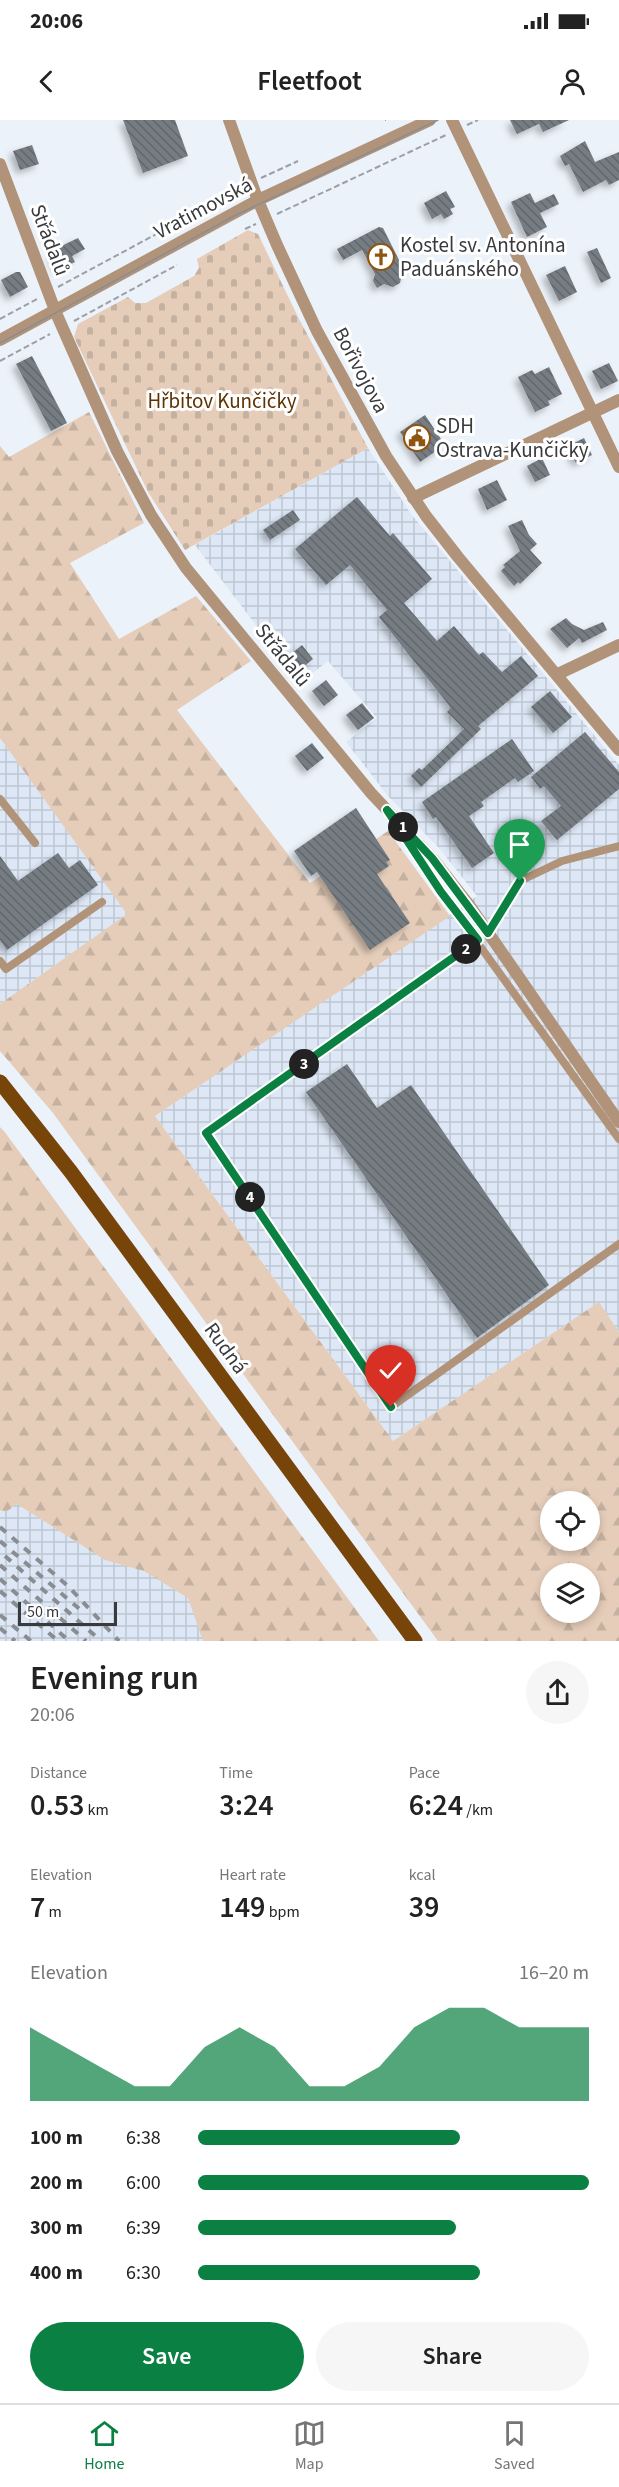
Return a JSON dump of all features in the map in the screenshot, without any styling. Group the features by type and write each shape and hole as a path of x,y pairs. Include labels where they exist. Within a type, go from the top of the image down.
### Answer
{"main road":[{"name":"Rudná","path":"0,1082 70,1172 415,1641"}],"street":[{"name":"Bořivojova","path":"229,120 265,219 317,331 386,456 413,498 458,557 558,674 619,750"},
{"name":"Vratimovská","path":"0,340 258,200 430,120"},
{"path":"455,125 619,467"},
{"name":"Střádalů","path":"0,164 55,310 117,451 151,515 186,568 387,810 432,858 483,937 619,1122"},
{"path":"413,498 619,400"},
{"path":"558,674 619,645"}],"lane":[{"path":"0,799 35,843"},
{"path":"619,846 562,861 520,881 483,937 206,1133 391,1407 619,1244"},
{"path":"0,961 6,969 102,902"},
{"path":"483,937 619,1139"}],"path":[{"path":"245,229 455,125 478,120"},
{"path":"0,319 252,182 298,161"},
{"path":"0,361 177,265"}],"shaded area":[{"path":"368,448 411,514 619,765 619,1332 598,1303 393,1441 155,1116 477,896 439,848 388,796 346,742 377,718 328,661 300,683 195,545"},
{"path":"0,738 128,914 0,1004"},
{"path":"0,1320 248,1641 0,1641"}],"green space":[{"name":"Hřbitov Kunčičky","path":"248,230 258,234 298,317 368,448 185,550 148,492 74,337 78,324 128,297 135,303 146,303 194,276 199,268 197,259"},
{"path":"89,412 144,523 70,563 119,639 196,596 251,661 177,710 310,883 388,831 450,916 155,1116 393,1441 599,1302 619,1332 619,1641 438,1641 53,1113 0,1051 0,1004 127,914 0,738 0,446 9,457"},
{"path":"0,1127 379,1641 203,1641 188,1598 144,1571 105,1560 17,1504 6,1512 0,1510"}],"building":[{"path":"123,120 175,120 188,156 143,173"},
{"path":"510,120 569,120 543,132 539,124 517,134"},
{"path":"585,141 595,162 619,152 619,180 609,185 606,180 583,192 569,164 565,166 560,156"},
{"path":"32,145 39,164 20,170 13,151"},
{"path":"446,191 455,207 450,209 453,214 444,219 441,214 432,219 424,203"},
{"path":"530,193 535,203 554,194 559,204 540,213 547,227 527,237 511,202"},
{"name":"Kostel sv. Antonína Paduánského","path":"379,227 383,228 400,262 406,263 409,270 402,274 400,283 393,287 384,284 377,288 373,281 375,274 362,250 343,260 337,249"},
{"path":"78,238 85,249 72,256 75,262 59,270 52,256 55,255 53,250"},
{"path":"597,248 611,278 601,283 587,252"},
{"path":"565,266 577,292 559,301 546,275"},
{"path":"20,272 28,287 10,297 1,280"},
{"path":"32,356 67,423 51,431 16,364"},
{"path":"609,363 618,381 601,389 592,371"},
{"path":"549,367 562,394 548,401 550,405 535,412 518,377 532,370 535,374"},
{"path":"425,415 445,445 420,462 400,432"},
{"path":"584,438 592,455 576,463 568,446"},
{"path":"542,458 550,475 535,482 527,466"},
{"path":"497,480 507,500 487,510 478,489"},
{"path":"357,497 390,536 393,533 432,579 404,603 437,641 454,626 479,655 483,652 502,672 521,656 538,676 478,726 481,729 421,787 411,776 419,768 422,770 464,729 447,712 451,708 379,617 387,610 350,565 326,585 295,549"},
{"path":"293,510 300,520 270,540 263,530"},
{"path":"522,520 529,535 537,544 530,550 542,563 520,584 518,582 514,586 501,571 505,567 503,565 520,551 508,526"},
{"path":"566,618 584,630 603,622 607,630 582,643 579,638 567,648 550,629"},
{"path":"302,645 313,659 297,672 286,658"},
{"path":"326,680 338,695 324,706 312,691"},
{"path":"550,691 572,717 553,733 531,707"},
{"path":"362,703 374,718 358,730 346,715"},
{"path":"585,732 619,772 619,789 557,840 541,821 561,806 544,786 540,789 531,777"},
{"path":"512,739 534,771 518,782 515,778 481,802 484,806 469,816 494,853 472,868 436,817 433,819 422,802"},
{"path":"312,743 324,758 307,771 295,756"},
{"path":"356,808 390,860 386,862 389,866 377,874 410,923 370,950 317,872 311,876 294,851"},
{"path":"58,853 69,868 80,860 98,885 7,950 0,940 0,856 18,881"},
{"path":"347,1064 377,1108 411,1085 549,1285 477,1338 306,1092"}],"tram line":[{"path":"0,343 236,215 438,120"}],"railway":[{"path":"0,1527 68,1586 119,1641"},
{"path":"0,1541 83,1612"},
{"path":"5,1556 101,1641"},
{"path":"0,1565 86,1641"},
{"path":"0,1579 69,1641"},
{"path":"0,1591 57,1640"},
{"path":"0,1615 31,1641"},
{"path":"0,1628 15,1641"}],"place":[{"name":"Kostel sv. Antonína Paduánského","path":"381,257"},
{"name":"SDH Ostrava-Kunčičky","path":"417,438"}],"route":[{"path":"391,1407 206,1133 478,940 441,892 387,810 432,858 488,933 520,881"}]}
